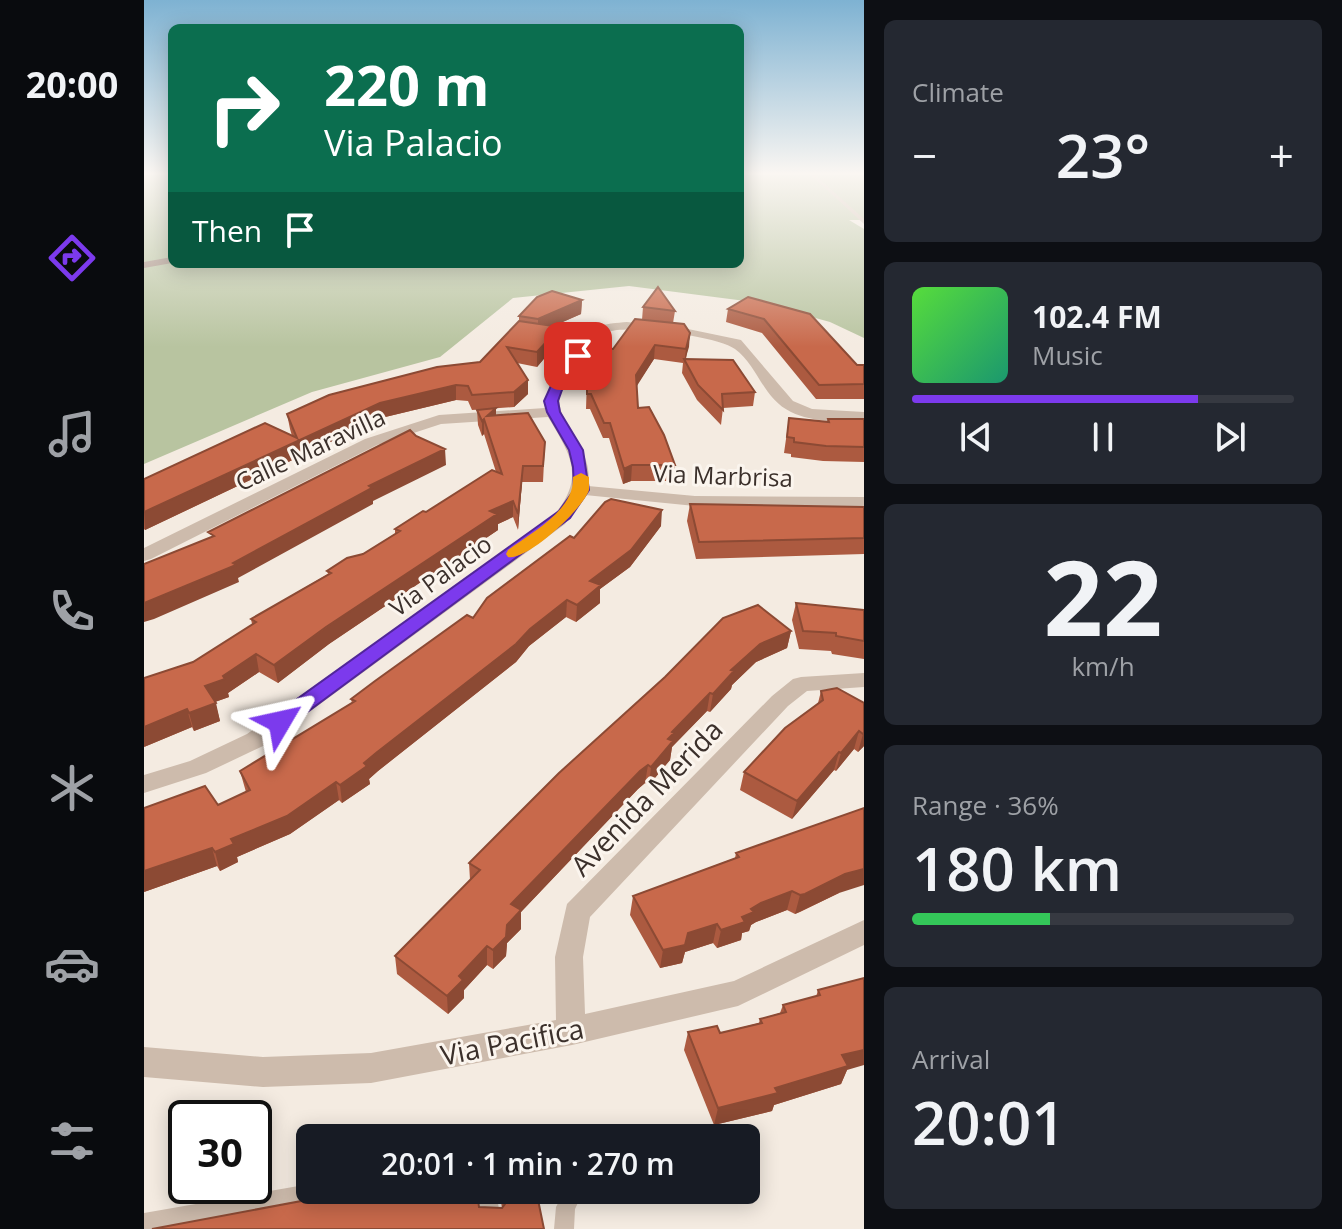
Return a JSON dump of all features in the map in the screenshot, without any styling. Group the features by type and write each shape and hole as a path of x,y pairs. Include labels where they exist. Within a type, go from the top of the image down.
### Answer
{"main road":[{"path":"144,257 168,253"},
{"path":"144,265 168,261"}],"street":[{"path":"582,490 576,450 553,412 551,401 566,369 599,332 615,326 692,334 736,343 747,351 773,391 787,406 822,416 864,417"},
{"name":"Calle Maravilla","path":"144,555 371,442 439,420 553,412"},
{"name":"Via Marbrisa","path":"582,490 695,501 864,502"},
{"name":"Via Palacio","path":"144,784 198,767 255,740 554,525 582,490"},
{"name":"Avenida Merida","path":"572,1031 567,996 568,947 577,912 790,692 801,684 864,680"},
{"name":"Via Pacifica","path":"144,1062 263,1072 354,1070 572,1031 738,993 864,932"}],"lane":[{"path":"144,1223 296,1196"},
{"path":"489,1204 492,1229"},
{"path":"564,1229 568,1204"}],"green space":[{"path":"144,232 168,232 168,268 744,268 744,232 864,232 864,338 830,322 761,303 629,286 513,298 440,357 312,392 144,464"}],"building":[{"path":"658,287 675,311 643,307"},
{"path":"552,291 582,300 538,319 519,316 537,297"},
{"path":"748,297 810,314 857,365 864,365 864,384 819,385 764,319 728,309"},
{"path":"635,319 684,324 690,333 686,349 655,345 636,375 638,408 649,407 675,465 632,465 624,469 610,423 604,423 591,394 587,394 587,378 606,348 613,349"},
{"path":"519,321 560,327 537,352 507,347 528,380 514,392 472,395 468,386 456,385 380,403 144,512 144,479 265,423 297,438 287,414 329,395 437,367 480,362"},
{"path":"684,359 733,360 755,392 722,394 723,410 698,385"},
{"path":"496,408 487,416 528,413 545,442 543,466 523,466 518,514 513,501 490,511 497,514 274,665 256,654 223,676 225,679 205,686 216,703 189,713 187,709 144,727 144,678 193,662 256,622 251,619 331,573 327,571 347,558 363,554 400,531 395,529 423,511 492,470 502,474 484,419 482,421 477,410"},
{"path":"789,418 829,422 828,419 864,419 864,447 794,442 794,438 787,437"},
{"path":"410,430 416,436 445,449 369,486 372,488 233,563 236,565 144,603 144,564 214,536 208,532"},
{"path":"611,499 662,510 631,550 590,581 601,585 577,605 567,600 340,785 336,782 287,816 231,839 234,844 215,852 212,848 144,871 144,808 205,786 218,805 250,790 240,771 355,701 351,699 467,615 473,618 487,598 570,536 574,538"},
{"path":"690,504 864,507 864,538 699,542"},
{"path":"796,603 864,610 864,641 836,636 836,633 803,631"},
{"path":"758,605 791,631 760,644 672,732 668,739 673,741 651,767 648,765 640,771 511,904 521,910 507,925 506,937 493,950 487,946 459,976 463,980 447,996 395,956 480,870 469,863 559,773 665,677 723,618"},
{"path":"837,688 864,703 864,733 859,731 797,801 744,772 785,728 823,700 821,691"},
{"path":"864,808 864,869 845,874 805,894 792,891 761,903 751,909 754,912 742,917 745,922 721,930 717,924 688,933 685,945 663,950 633,896 739,857 736,853"},
{"path":"864,978 864,1050 842,1055 848,1066 775,1088 778,1093 718,1108 688,1032 717,1026 720,1033 762,1023 760,1019 786,1012 783,1005 820,995 818,990"},
{"path":"296,1202 479,1204 479,1207 502,1208 505,1204 539,1204 544,1229 152,1229"}],"slow traffic":[{"path":"514,554 565,515 582,490 581,477"}],"route":[{"path":"280,722 565,515 582,490 580,467 573,443 553,412 551,401 560,379 578,356"}]}
